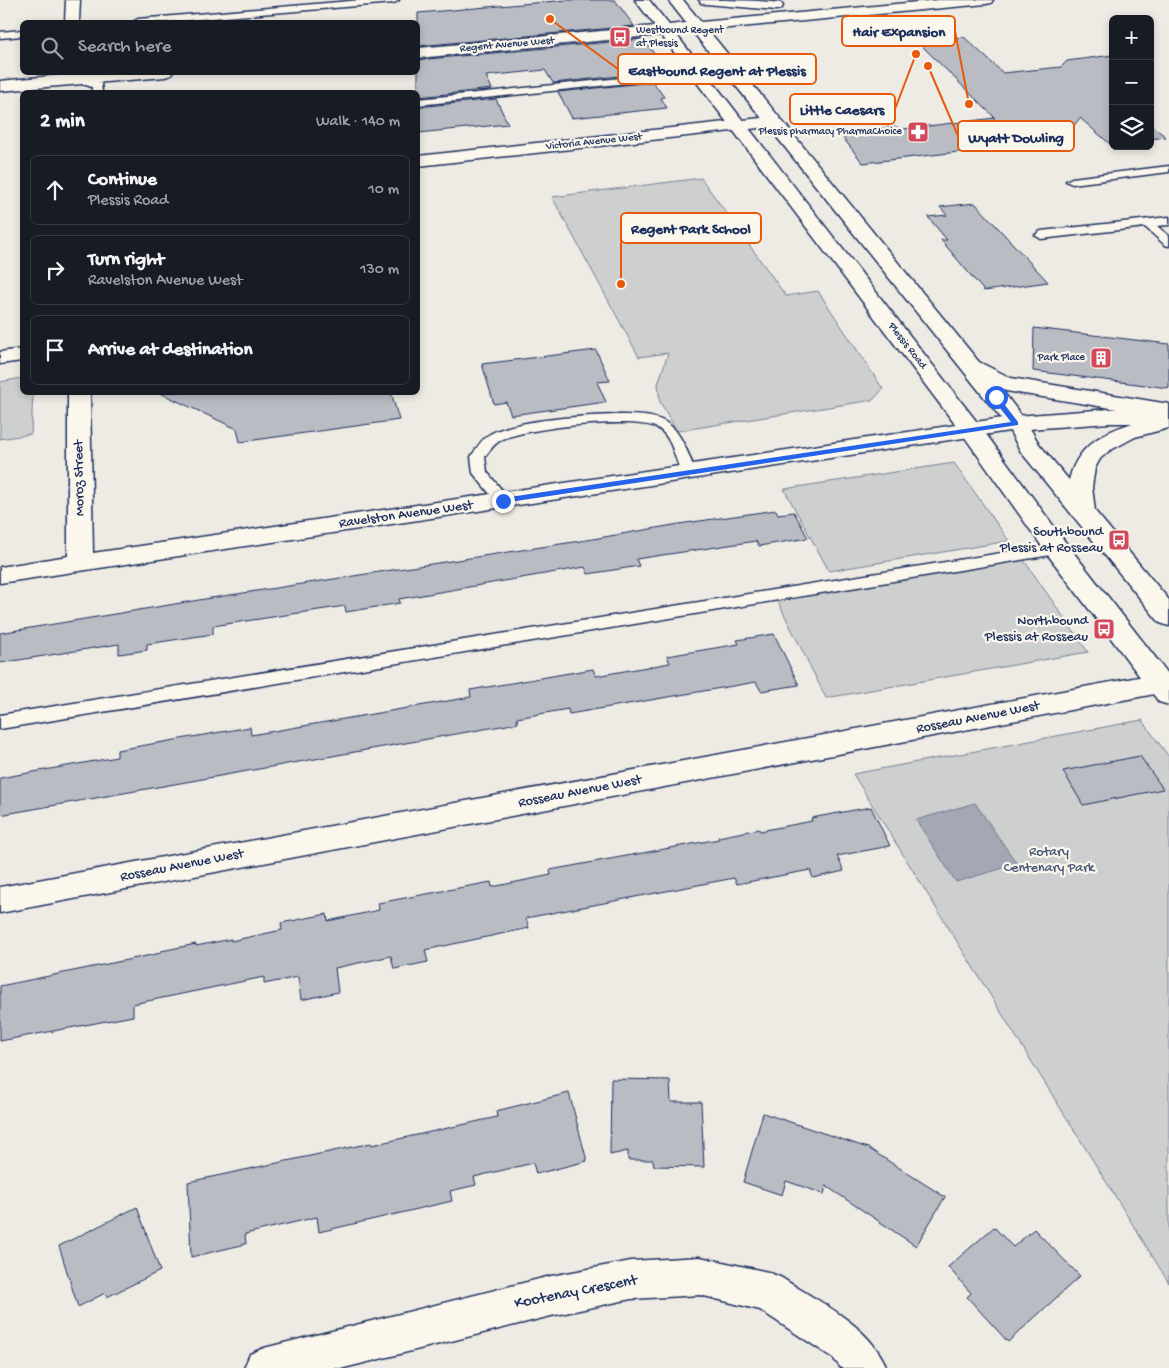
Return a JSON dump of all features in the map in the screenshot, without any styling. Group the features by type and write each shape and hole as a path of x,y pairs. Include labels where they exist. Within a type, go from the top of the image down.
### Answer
{"main road":[{"path":"72,20 73,0"},
{"name":"Plessis Road","path":"642,0 972,431 1057,549 1164,689"},
{"path":"675,0 699,28 771,122 967,361 1016,423 1027,444 1082,514 1169,617"},
{"path":"706,0 776,6"},
{"name":"Regent Avenue West","path":"420,39 835,0"},
{"name":"Regent Avenue West","path":"420,53 986,0"},
{"path":"723,59 749,33 796,18"},
{"path":"0,86 95,75"},
{"name":"Victoria Avenue West","path":"420,162 771,122"},
{"path":"0,358 20,355"},
{"path":"967,361 988,376 1006,384 1169,411"},
{"name":"Moroz Street","path":"79,395 81,563"},
{"name":"Ravelston Avenue West","path":"0,576 1016,423 1109,416 1169,416"},
{"path":"1082,514 1080,482 1086,464 1096,449 1128,431 1169,422"},
{"name":"Rosseau Avenue West","path":"0,900 1164,689"},
{"name":"Kootenay Crescent","path":"264,1368 551,1296 630,1280 700,1276 768,1292 847,1344 867,1368"}],"lane":[{"path":"161,20 394,0"},
{"path":"0,35 20,33"},
{"path":"420,102 699,74"},
{"path":"76,76 97,84 98,90"},
{"path":"1072,181 1169,169"},
{"path":"1042,235 1169,220"},
{"path":"1147,223 1169,242"},
{"path":"503,501 480,472 478,457 483,448 496,437 516,430 594,421 646,420 664,426 674,435 689,473"},
{"path":"0,722 1057,549"}],"green space":[{"path":"701,178 786,296 818,291 883,389 873,400 677,431 660,402 658,384 668,353 639,357 552,197"},
{"path":"20,378 20,395 33,395 31,434 0,439 0,382"},
{"path":"954,463 1009,541 829,571 784,489"},
{"path":"1023,559 1088,652 826,698 777,600"},
{"name":"Rotary Centenary Park","path":"1142,720 1169,757 1169,1283 853,774"}],"shaded area":[{"path":"975,803 1017,864 956,882 916,820"}],"building":[{"path":"568,0 615,0 634,26 420,46 420,20 418,20 418,13"},
{"path":"964,37 1003,73 1061,67 1067,61 1109,56 1109,143 1080,118 1062,140 863,163 839,133 896,127 903,129 995,118 918,42"},
{"path":"643,39 656,56 637,58 648,73 553,83 545,70 486,76 492,89 420,97 418,75 420,75 420,60"},
{"path":"653,82 664,97 661,98 667,108 572,118 558,92"},
{"path":"496,99 508,124 420,133 420,107"},
{"path":"1154,127 1166,137 1154,138"},
{"path":"975,203 1048,282 984,291 941,240 947,240 928,217 947,215 940,207"},
{"name":"Park Place","path":"1034,328 1169,344 1169,388 1033,371"},
{"path":"596,350 610,381 597,382 606,402 511,415 506,402 494,404 482,364"},
{"path":"164,395 392,395 399,420 240,442 237,429"},
{"path":"776,510 778,514 794,512 808,538 759,546 756,541 636,559 639,566 588,574 585,567 399,599 400,603 346,612 345,606 213,626 213,634 147,644 147,650 119,654 119,644 0,663 0,633 211,598"},
{"path":"774,634 799,685 761,691 756,682 569,714 568,709 517,718 518,723 0,815 0,778 117,757 117,750 250,727 251,735 471,697 470,690 593,669 596,676 670,663 667,656 739,644 737,640"},
{"path":"1140,756 1163,789 1083,805 1063,771"},
{"path":"871,807 890,846 837,856 844,871 813,878 810,870 737,884 734,878 526,918 529,928 425,950 428,962 394,969 391,956 335,968 338,992 301,1000 298,977 264,984 264,977 133,1004 133,1016 0,1041 0,986 196,944 196,946 231,939 231,941 282,930 281,923 327,914 328,921 379,910 378,903 491,882 492,887 551,875 550,870 719,839 718,837 759,829 760,831 812,821 811,818"},
{"path":"611,1079 670,1080 671,1102 701,1102 704,1167 654,1166 653,1160 628,1160 628,1151 610,1155"},
{"path":"569,1093 587,1161 536,1174 533,1163 474,1177 476,1185 450,1191 452,1201 319,1232 317,1217 245,1234 246,1244 191,1257 188,1182 371,1143 372,1145 497,1117 496,1111"},
{"path":"763,1113 868,1148 945,1197 916,1246 826,1186 824,1194 786,1181 782,1195 743,1182"},
{"path":"137,1207 160,1271 107,1297 105,1293 78,1307 59,1246"},
{"path":"994,1227 1013,1247 1034,1229 1080,1276 1008,1342 967,1297 971,1293 948,1267"}],"place":[{"name":"Eastbound Regent at Plessis","path":"550,19"},
{"name":"Westbound Regent at Plessis","path":"620,37"},
{"name":"Little Caesars","path":"916,54"},
{"name":"Wyatt Dowling","path":"928,66"},
{"name":"Hair Expansion","path":"969,104"},
{"name":"Plessis pharmacy PharmaChoice","path":"918,132"},
{"name":"Regent Park School","path":"621,284"},
{"name":"Park Place","path":"1101,358"},
{"name":"Southbound Plessis at Rosseau","path":"1119,540"},
{"name":"Northbound Plessis at Rosseau","path":"1104,629"}],"route":[{"path":"503,501 1016,423 996,397"}]}
